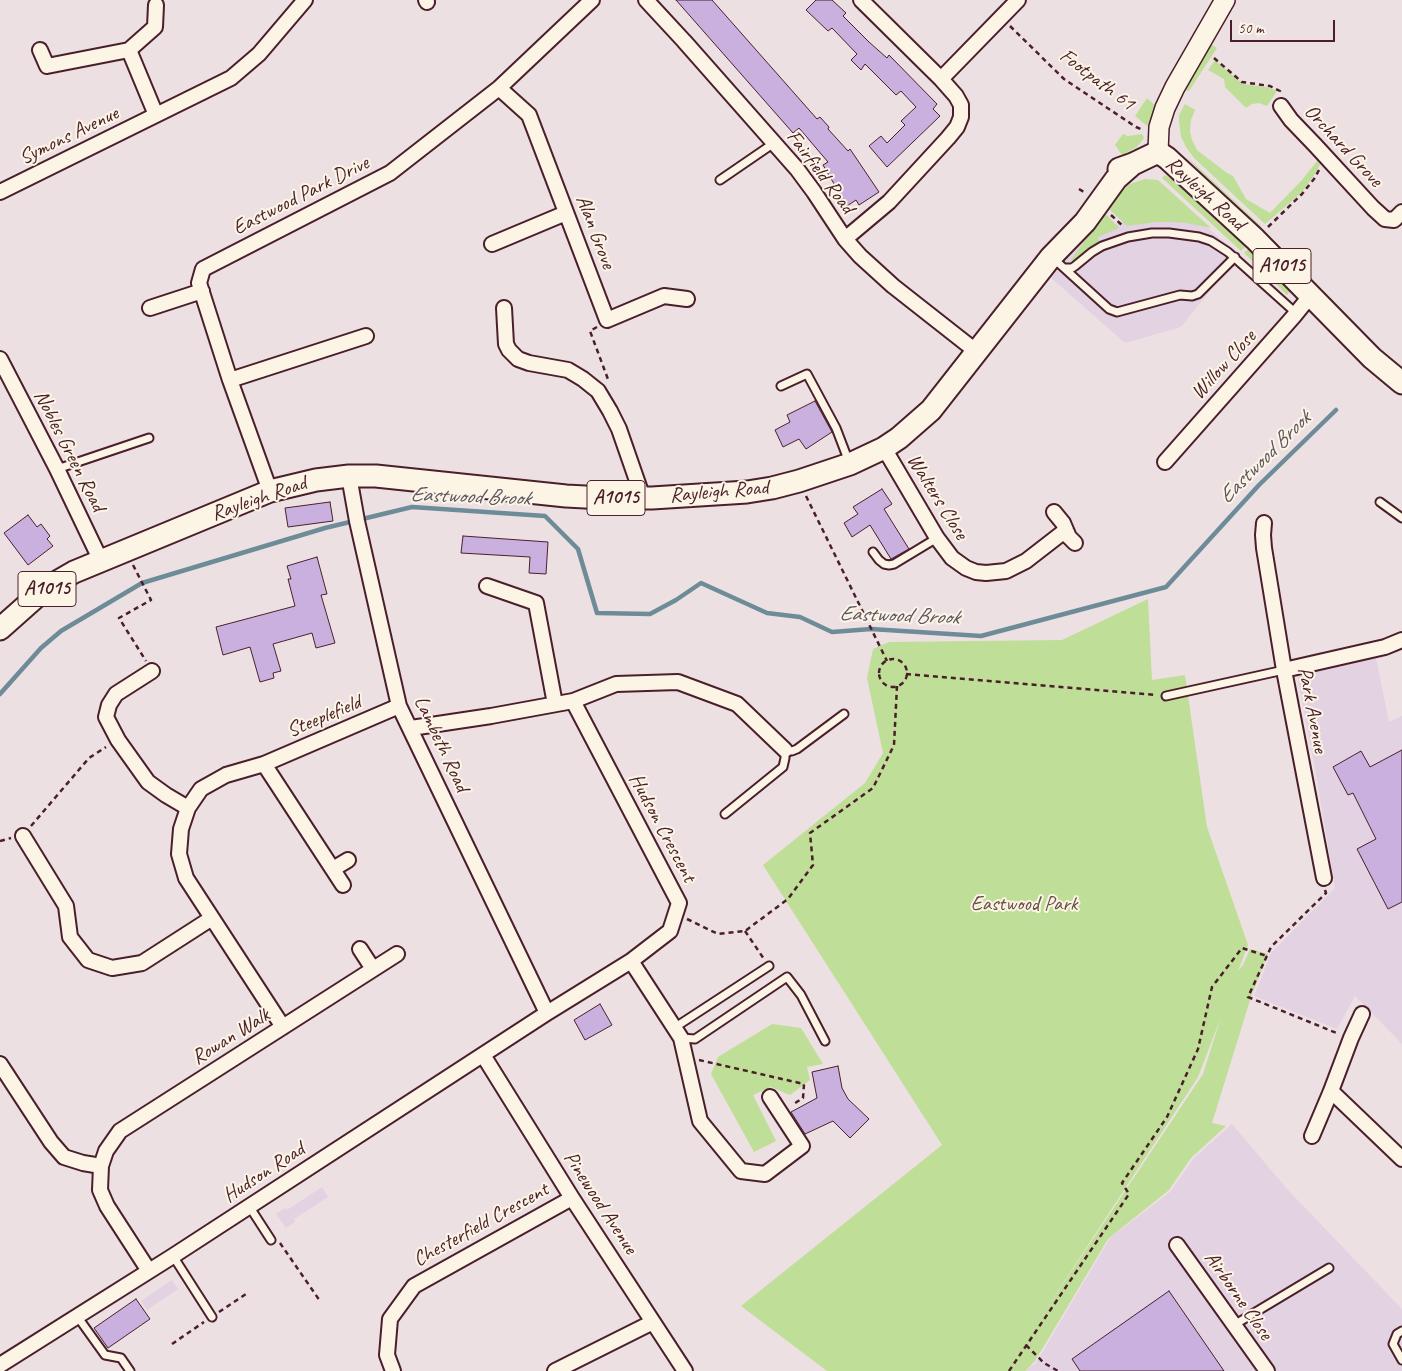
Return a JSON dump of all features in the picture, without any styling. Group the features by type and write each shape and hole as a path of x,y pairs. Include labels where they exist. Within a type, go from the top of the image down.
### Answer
{"main road":[{"name":"Rayleigh Road","path":"0,630 36,596 74,572 270,492 316,480 349,476 376,476 566,496 643,498 747,492 772,488 799,482 850,464 884,448 913,427 932,410 977,352 1058,263 1116,179 1158,144 1176,165 1255,239 1372,358 1402,383"}],"street":[{"name":"Symons Avenue","path":"0,192 231,78 259,54 305,0"},
{"name":"Eastwood Park Drive","path":"270,492 230,380 199,283 203,269 390,173 499,88 592,0"},
{"name":"Fairfield Road","path":"646,0 684,40 797,169 845,239 860,256 882,276 977,352"},
{"path":"845,239 888,202 948,138 957,127 961,117 961,105 956,96 860,0"},
{"path":"941,79 1018,0"},
{"path":"1158,144 1162,117 1175,87 1225,0"},
{"path":"40,50 47,66 129,50 155,27 156,5"},
{"path":"129,50 156,116"},
{"name":"Alan Grove","path":"499,88 529,115 607,320 664,296 686,299"},
{"name":"Orchard Grove","path":"1281,106 1291,120 1385,219 1394,220 1402,212"},
{"path":"492,244 566,213"},
{"path":"150,308 202,292"},
{"name":"Willow Close","path":"1165,462 1297,314 1311,295"},
{"path":"504,308 506,344 512,354 518,359 568,370 583,379 598,392 619,430 643,498"},
{"path":"230,380 366,336"},
{"name":"Nobles Green Road","path":"0,359 101,561"},
{"name":"Walters Close","path":"884,448 937,538 952,558 966,568 976,572 996,572 1015,567 1026,561 1066,530"},
{"name":"Lambeth Road","path":"349,476 357,521 399,706 547,1013"},
{"path":"1054,512 1069,537 1075,543"},
{"name":"Park Avenue","path":"1264,524 1264,548 1284,670 1324,878"},
{"path":"486,586 536,603 555,704"},
{"path":"1284,670 1385,647 1402,640"},
{"path":"152,670 116,694 109,705 106,717 118,740 148,782 188,808"},
{"path":"410,728 573,701 616,684 678,682 737,704 785,750"},
{"name":"Hudson Crescent","path":"547,1013 631,961 670,931 679,903 573,701"},
{"name":"Steeplefield","path":"283,1027 186,878 179,854 181,829 188,808 201,789 226,775 264,764 399,706"},
{"path":"264,764 343,885"},
{"path":"23,836 66,906 70,937 88,960 112,968 142,963 212,918"},
{"path":"333,869 348,860"},
{"path":"360,949 374,970"},
{"name":"Rowan Walk","path":"149,1271 107,1206 100,1190 101,1166 106,1151 120,1131 397,954"},
{"path":"631,961 678,1033 686,1056 700,1120 741,1171 765,1174 802,1146 770,1097"},
{"name":"Hudson Road","path":"0,1365 173,1256 547,1013"},
{"path":"1312,1136 1350,1038 1362,1014"},
{"name":"Pinewood Avenue","path":"483,1055 572,1198 685,1371"},
{"path":"0,1064 51,1142 64,1157 101,1166"},
{"path":"1331,1091 1402,1159"},
{"name":"Chesterfield Crescent","path":"394,1371 387,1355 390,1319 414,1286 572,1198"},
{"name":"Airborne Close","path":"1177,1245 1267,1371"},
{"path":"555,1371 653,1322"}],"lane":[{"path":"720,180 774,143"},
{"path":"1058,263 1072,268 1092,252 1114,241 1133,236 1169,233 1199,237 1235,257 1297,314"},
{"path":"1058,263 1108,309 1118,312 1180,295 1192,296 1198,294 1235,257"},
{"path":"781,386 808,374 836,428 850,464"},
{"path":"56,469 149,438"},
{"path":"1380,502 1402,518"},
{"path":"873,552 884,564 894,564 937,538"},
{"path":"1166,696 1284,670"},
{"path":"726,814 783,766 786,758 785,750 797,750 844,714"},
{"path":"678,1033 769,966"},
{"path":"678,1033 695,1038 787,977 801,995 826,1041"},
{"path":"249,1206 271,1240"},
{"path":"173,1256 212,1317"},
{"path":"1234,1325 1329,1268"},
{"path":"77,1316 104,1356 121,1358 130,1371"},
{"path":"1402,1331 1397,1334 1393,1344 1402,1360"}],"path":[{"name":"Footpath 61","path":"1002,18 1064,80 1136,127 1158,144"},
{"path":"1214,58 1242,82 1265,85 1280,90 1281,106"},
{"path":"1266,228 1302,194 1328,160"},
{"path":"1079,189 1084,192"},
{"path":"1105,209 1125,228"},
{"path":"799,482 887,661"},
{"path":"138,576 151,600 119,618 152,670"},
{"path":"896,660 906,669 904,682 897,686 888,686 881,680 880,667 887,661 896,660"},
{"path":"906,674 1166,696"},
{"path":"676,913 718,934 745,931 788,899 813,865 810,833 873,788 894,746 897,686"},
{"path":"0,841 23,836 89,758 118,740"},
{"path":"1324,878 1326,893 1271,947 1248,997 1350,1038"},
{"path":"1009,1371 1129,1194 1122,1183 1167,1118 1198,1049 1212,987 1242,948 1267,956"},
{"path":"686,1056 804,1084 803,1098 780,1113"},
{"path":"271,1240 276,1237 320,1301"},
{"path":"1026,1345 1044,1363 1058,1371"}],"shaded area":[{"path":"1150,215 1202,223 1239,254 1181,327 1125,343 1050,277 1087,231"},
{"path":"1376,658 1389,722 1402,716 1402,1044 1355,996 1337,1029 1254,996 1271,953 1335,888 1297,675"},
{"path":"1232,1124 1287,1189 1402,1309 1402,1371 1024,1371 1036,1363 1110,1238 1170,1192 1194,1158"},
{"path":"322,1187 328,1197 294,1219 295,1222 286,1228 276,1214 285,1208 287,1210"},
{"path":"172,1280 178,1289 147,1310 141,1301"}],"green space":[{"path":"1209,43 1217,48 1189,91 1183,90"},
{"path":"1215,60 1243,84 1266,87 1277,91 1267,106 1259,103 1252,104 1246,108 1225,87 1224,79 1208,70"},
{"path":"1147,98 1157,107 1147,126 1135,116"},
{"path":"1185,104 1195,110 1191,120 1190,131 1197,150 1233,176 1246,199 1270,213 1302,180 1317,161 1320,164 1318,169 1301,193 1265,224 1194,158 1186,147 1181,137 1179,121 1179,115"},
{"path":"1123,134 1128,136 1142,134 1144,138 1137,147 1122,155 1115,145"},
{"path":"1186,156 1262,227 1259,229"},
{"path":"1165,175 1186,188 1246,246 1241,251 1162,178"},
{"path":"1145,179 1158,180 1211,228 1171,222 1127,226 1108,208 1130,184"},
{"path":"1105,213 1119,228 1098,237 1099,245 1086,251 1072,262 1071,260"},
{"path":"1248,249 1291,291 1287,295 1244,253"},
{"name":"Eastwood Park","path":"1148,599 1152,680 1185,675 1207,827 1248,945 1238,971 1243,965 1250,949 1268,954 1251,997 1212,1123 1226,1126 1191,1158 1169,1190 1108,1239 1035,1361 1025,1371 827,1371 741,1306 942,1145 763,865 865,783 883,753 867,678 873,649 889,642 1062,640","holes":["1221,1017 1203,1074 1035,1326 1198,1077"]},
{"path":"772,1024 801,1028 823,1064 807,1067 810,1080 790,1095 771,1087 753,1095 776,1141 754,1152 711,1074 718,1057"}],"building":[{"path":"676,0 712,0 817,119 820,117 848,151 850,149 879,192 859,205 856,200 847,206 823,165 828,162 799,128 793,133"},
{"path":"816,0 832,0 846,13 843,16 869,42 887,58 889,55 937,104 933,109 940,116 887,167 869,146 881,136 887,143 905,125 901,121 916,107 901,91 896,95 865,64 861,70 851,60 857,54 832,28 828,31 806,10"},
{"path":"815,401 832,432 806,449 799,439 783,447 775,430 790,422 787,415"},
{"path":"882,489 892,504 884,509 909,549 891,559 870,525 852,537 844,523 858,514 853,507"},
{"path":"330,502 333,521 288,527 285,508"},
{"path":"28,515 37,527 41,524 50,536 47,539 53,546 28,565 4,533"},
{"path":"463,536 548,542 546,574 529,573 530,557 461,553"},
{"path":"317,557 327,594 321,595 335,643 316,648 312,633 273,644 281,671 273,673 274,678 260,682 250,647 223,655 216,627 295,606 288,579 291,579 287,566"},
{"path":"1402,750 1402,902 1388,909 1357,849 1376,839 1353,793 1348,795 1333,767 1361,751 1370,767"},
{"path":"600,1004 612,1025 585,1040 574,1020"},
{"path":"838,1066 842,1088 848,1099 869,1119 850,1138 833,1121 805,1134 791,1112 817,1098 812,1072"},
{"path":"1169,1291 1224,1371 1080,1371 1072,1359"},
{"path":"136,1299 150,1319 108,1348 94,1328"}],"waterway":[{"name":"Eastwood Brook","path":"0,694 41,648 61,631 142,583 325,528 412,507 545,516 578,549 597,613 650,614 676,600 701,583 767,613 800,617 832,632 871,629 981,636 1166,587 1259,485 1336,410"}]}
